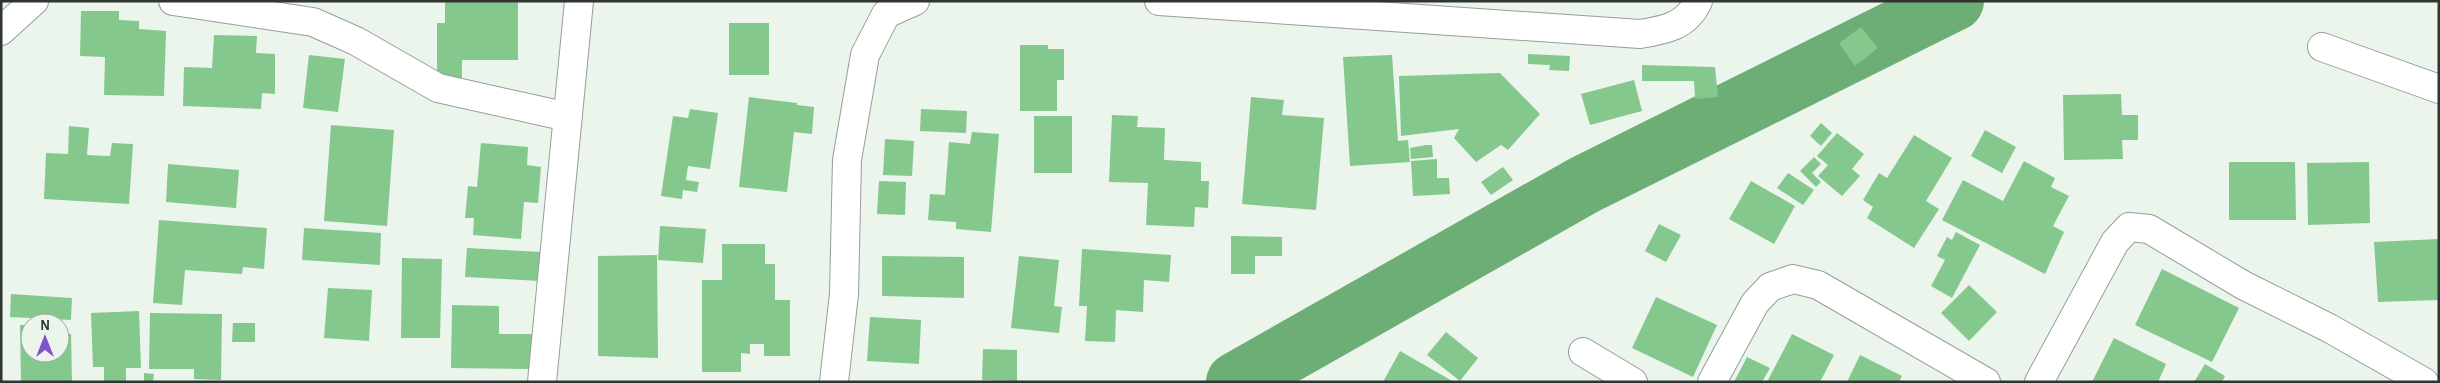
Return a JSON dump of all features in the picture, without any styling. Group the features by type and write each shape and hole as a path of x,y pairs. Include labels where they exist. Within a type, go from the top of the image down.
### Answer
{"street":[{"path":"1,31 34,1"},
{"path":"173,1 313,22 356,41 438,88 568,117"},
{"path":"542,382 579,1"},
{"path":"834,382 844,294 847,160 865,55 886,14 915,1"},
{"path":"1159,1 1640,34 1671,28 1694,12 1698,1"},
{"path":"2322,47 2439,89"},
{"path":"2039,382 2114,242 2129,227 2148,229 2243,285 2328,328 2424,382"},
{"path":"1712,382 1755,303 1770,287 1793,279 1818,285 1920,346 1986,382"},
{"path":"1583,352 1633,382"}],"building":[{"path":"445,1 518,1 518,60 462,60 462,78 437,78 437,23 445,23"},
{"path":"81,11 119,11 119,20 139,21 139,29 166,31 164,96 104,95 105,57 80,56"},
{"path":"729,23 769,23 769,75 729,75"},
{"path":"1861,27 1878,48 1855,66 1839,43"},
{"path":"214,35 257,36 256,53 275,54 275,94 262,93 261,109 183,106 184,67 212,68"},
{"path":"1020,45 1048,45 1048,49 1064,49 1064,80 1057,80 1057,111 1020,111"},
{"path":"1528,54 1570,56 1569,71 1549,70 1550,65 1528,64"},
{"path":"309,55 345,59 338,112 303,108"},
{"path":"1392,55 1398,141 1408,140 1410,162 1350,166 1343,57"},
{"path":"1642,65 1715,67 1718,97 1695,99 1694,81 1642,81"},
{"path":"1500,73 1540,114 1508,150 1501,145 1476,162 1454,138 1459,129 1401,136 1399,76"},
{"path":"1634,80 1642,111 1590,125 1581,94"},
{"path":"2121,94 2122,115 2138,115 2138,140 2122,140 2123,159 2064,160 2063,95"},
{"path":"749,97 814,107 812,134 794,132 787,192 739,187"},
{"path":"1251,97 1284,100 1282,115 1324,118 1316,210 1242,204"},
{"path":"690,109 718,113 710,169 688,166 686,180 699,182 697,192 683,190 682,199 661,196 673,116 688,118"},
{"path":"921,109 967,111 966,133 920,131"},
{"path":"1112,115 1138,116 1137,127 1165,128 1164,160 1201,162 1201,181 1209,181 1208,208 1195,207 1194,227 1146,225 1148,183 1109,182"},
{"path":"1034,116 1072,116 1072,173 1034,173"},
{"path":"1821,123 1832,133 1821,146 1810,136"},
{"path":"331,125 394,130 387,226 324,221"},
{"path":"69,126 89,128 87,155 110,156 112,143 133,144 129,204 44,199 46,153 68,154"},
{"path":"1985,130 2016,147 2002,173 1971,156"},
{"path":"972,132 999,134 991,232 956,229 956,222 928,220 930,194 945,195 949,142 970,144"},
{"path":"1837,133 1864,154 1852,169 1860,176 1842,196 1818,176 1828,165 1817,156"},
{"path":"1914,135 1952,158 1926,201 1939,209 1914,248 1867,218 1873,207 1863,200 1879,173 1887,178"},
{"path":"885,139 914,141 912,176 883,175"},
{"path":"481,143 528,147 527,165 541,167 538,203 524,202 521,239 473,235 474,218 465,218 468,186 477,187"},
{"path":"1432,145 1433,157 1411,159 1410,148"},
{"path":"1814,157 1821,164 1812,173 1821,182 1816,187 1800,171"},
{"path":"1437,159 1437,178 1449,178 1450,194 1413,196 1411,161"},
{"path":"2024,161 2055,178 2051,187 2069,196 2053,226 2064,232 2045,274 1942,220 1963,180 2003,201"},
{"path":"2229,162 2295,162 2296,220 2229,220"},
{"path":"2369,162 2370,223 2308,225 2307,163"},
{"path":"168,164 239,170 236,208 166,202"},
{"path":"1503,167 1513,180 1491,195 1481,182"},
{"path":"1788,173 1814,190 1803,205 1777,188"},
{"path":"879,181 906,182 905,215 877,214"},
{"path":"1751,181 1795,206 1774,244 1729,219"},
{"path":"159,220 267,228 264,269 243,267 242,274 185,270 182,305 153,303"},
{"path":"1659,224 1681,235 1666,262 1645,251"},
{"path":"660,226 706,229 703,263 658,260"},
{"path":"304,228 381,233 380,265 302,260"},
{"path":"1956,232 1980,245 1952,298 1931,286 1945,260 1937,256 1947,237 1952,240"},
{"path":"1231,236 1282,237 1282,256 1255,256 1255,274 1231,274"},
{"path":"2439,239 2439,300 2378,302 2374,242"},
{"path":"722,244 765,244 765,264 775,264 775,300 790,300 790,356 764,356 764,344 750,344 750,354 741,353 741,372 702,372 702,280 722,280"},
{"path":"467,248 543,252 541,281 465,277"},
{"path":"1082,249 1171,255 1169,282 1144,280 1143,312 1116,310 1115,342 1085,341 1087,306 1079,306"},
{"path":"657,255 658,358 598,356 598,256"},
{"path":"882,256 964,257 964,298 882,296"},
{"path":"1019,256 1059,260 1054,306 1062,307 1059,333 1011,328"},
{"path":"402,258 442,259 440,338 401,338"},
{"path":"2162,269 2239,308 2212,362 2135,325"},
{"path":"1969,285 1997,312 1969,341 1941,313"},
{"path":"328,288 372,290 369,341 324,338"},
{"path":"11,294 72,298 71,320 70,313 20,313 20,317 10,317"},
{"path":"1656,297 1717,325 1693,377 1632,348"},
{"path":"452,305 499,306 499,334 533,334 533,369 451,368"},
{"path":"139,311 141,368 126,368 126,382 104,382 104,367 93,367 91,313"},
{"path":"150,313 222,314 221,380 194,379 194,369 149,369"},
{"path":"870,317 921,320 919,364 867,361"},
{"path":"233,323 255,323 255,342 232,342"},
{"path":"1446,332 1478,358 1460,381 1427,355"},
{"path":"71,334 72,382 21,382 21,363 70,363"},
{"path":"1792,334 1834,355 1820,382 1767,382"},
{"path":"2114,338 2166,364 2158,382 2092,382"},
{"path":"983,349 1017,350 1017,381 982,380"},
{"path":"1400,351 1454,382 1383,382"},
{"path":"1860,355 1902,376 1899,382 1847,382"},
{"path":"1747,357 1770,368 1762,382 1734,382"},
{"path":"2205,364 2225,376 2222,382 2194,382"},
{"path":"144,373 154,374 153,382 144,382"}],"waterway":[{"path":"1236,382 1584,185 1954,1"}]}
